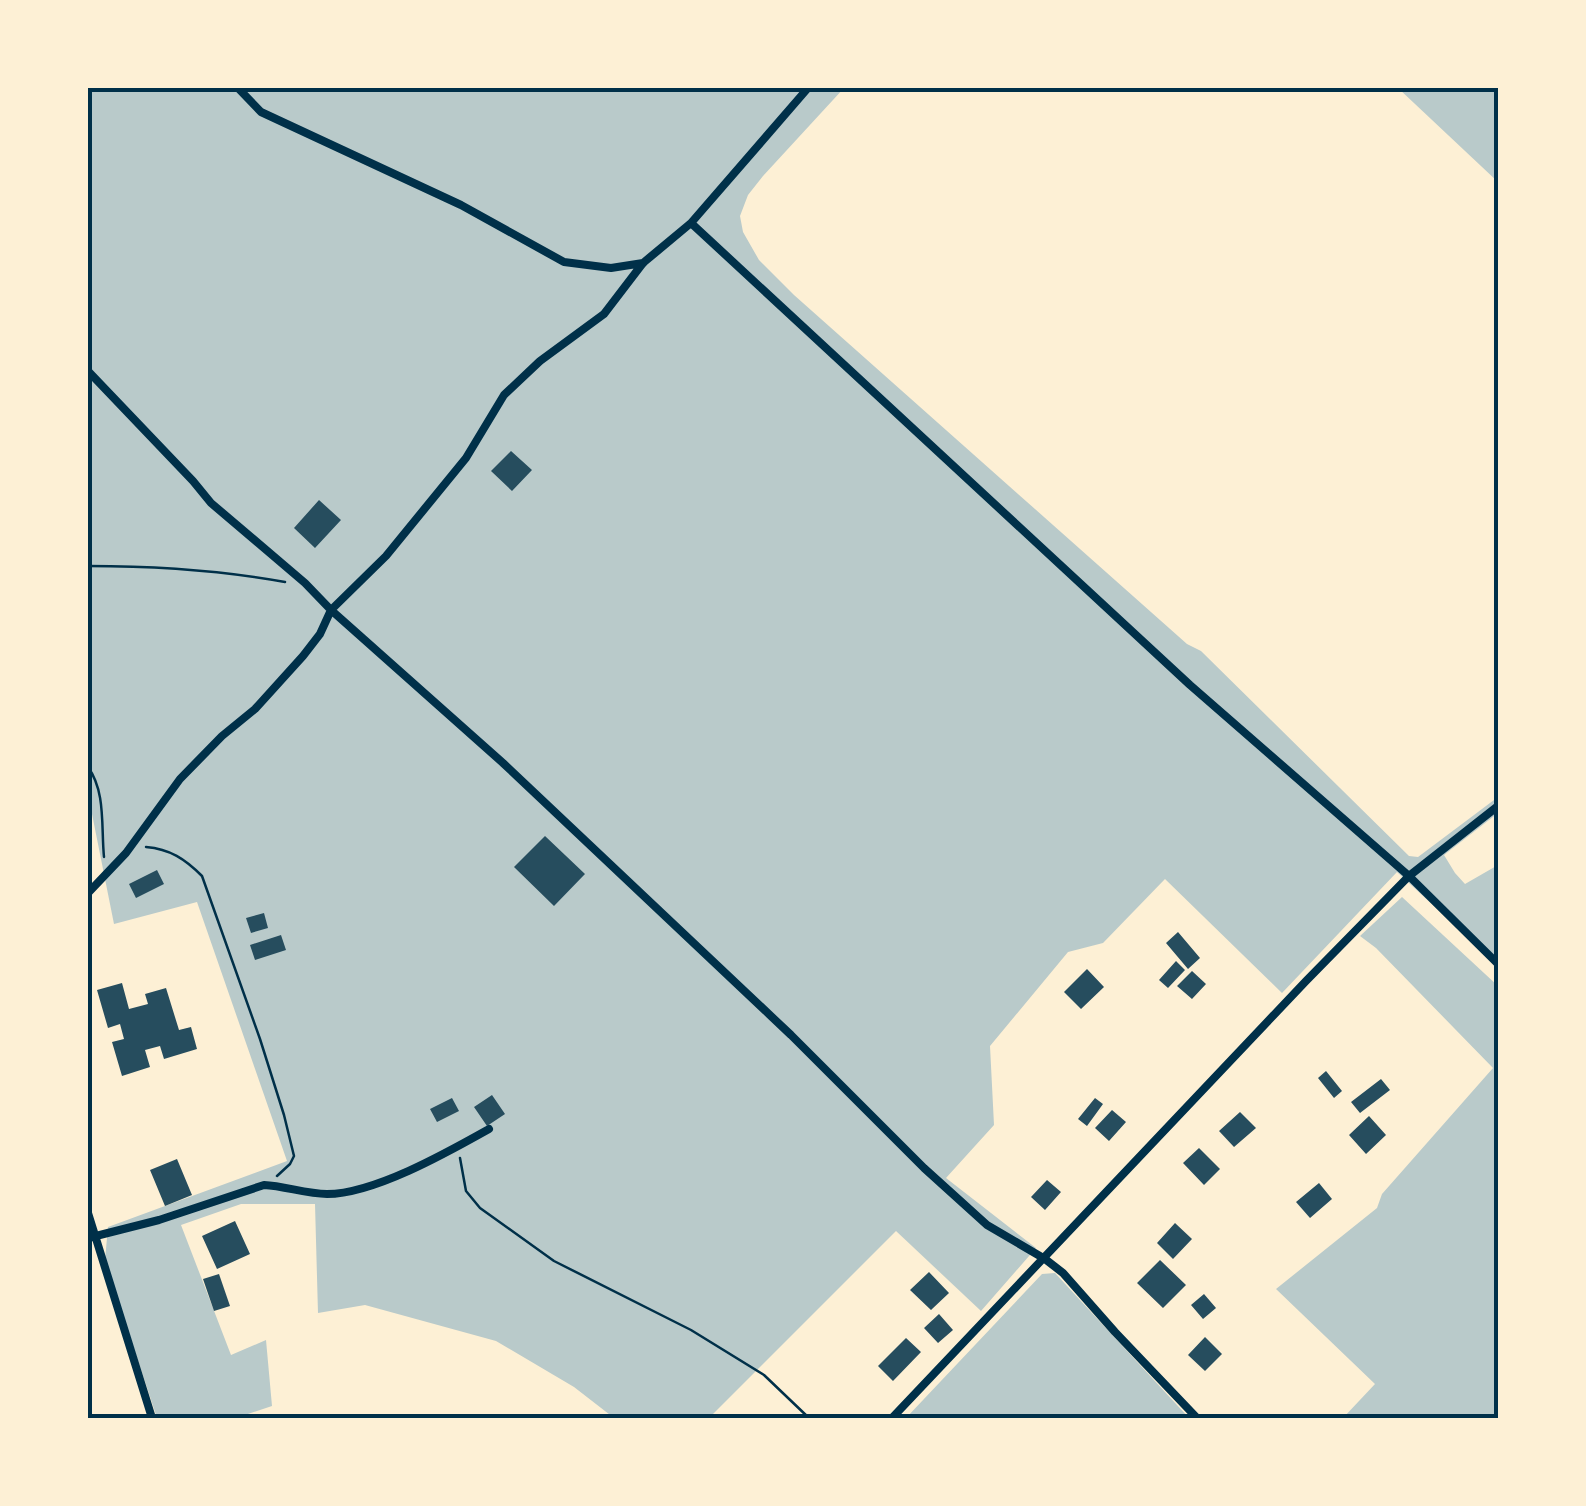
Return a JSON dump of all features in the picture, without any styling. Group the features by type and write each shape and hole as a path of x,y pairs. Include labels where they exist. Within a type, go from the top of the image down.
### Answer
{"street":[{"path":"238,88 261,112 461,205 564,262 611,268 643,263"},
{"path":"88,893 126,853 180,779 255,709 320,634 331,610 386,556 466,458 504,395 540,361 604,314 643,263 691,223 808,88"},
{"path":"691,223 1150,648 1410,876 1498,964"},
{"path":"88,371 211,503 503,763 791,1035 924,1168 987,1225 1046,1259 1063,1274 1197,1418"},
{"path":"892,1418 1410,876 1498,806"},
{"path":"91,1238 264,1185 325,1194 360,1190 489,1128"},
{"path":"88,1213 91,1238 152,1418"}],"path":[{"path":"1494,88 1498,101"},
{"path":"88,566 196,569 305,584"},
{"path":"88,767 100,797 107,872"},
{"path":"126,853 142,847 162,850 185,859 202,876 260,1039 294,1156 264,1185"},
{"path":"458,1146 466,1191 480,1208 554,1261 691,1330 764,1375 810,1418"}],"shaded area":[{"path":"88,88 844,88 748,195 740,216 743,232 759,260 1187,644 1201,651 1409,856 1418,857 1498,797 1498,813 1444,855 1465,884 1498,865 1498,965 1397,872 1282,993 1165,879 1103,943 1068,952 990,1046 994,1125 946,1178 1036,1248 981,1311 896,1231 709,1418 614,1418 574,1387 496,1341 365,1305 318,1313 315,1204 241,1204 181,1225 231,1355 266,1340 272,1406 236,1418 157,1418 105,1260 108,1227 287,1161 197,902 114,924 88,794"},
{"path":"1398,88 1498,88 1498,182"},
{"path":"1402,897 1498,986 1498,1418 1343,1418 1375,1384 1276,1289 1377,1208 1382,1194 1493,1068 1360,936"},
{"path":"1055,1273 1189,1418 906,1418 1042,1274"}],"building":[{"path":"511,451 532,470 512,491 491,471"},
{"path":"319,500 341,520 315,548 294,528"},
{"path":"545,836 585,874 554,906 514,867"},
{"path":"157,870 164,884 136,898 129,884"},
{"path":"264,913 268,928 251,933 246,918"},
{"path":"1178,932 1200,958 1188,969 1166,943"},
{"path":"281,935 286,950 255,960 250,945"},
{"path":"1176,961 1185,970 1168,988 1159,980"},
{"path":"1087,969 1104,987 1081,1009 1064,992"},
{"path":"1192,971 1206,984 1192,999 1177,986"},
{"path":"122,983 129,1009 148,1004 145,994 166,988 179,1030 191,1027 197,1049 164,1059 160,1046 145,1050 150,1067 122,1076 112,1042 124,1039 120,1024 108,1028 97,990"},
{"path":"1326,1071 1342,1091 1334,1098 1318,1078"},
{"path":"1381,1079 1390,1090 1360,1113 1351,1102"},
{"path":"492,1095 505,1114 487,1126 474,1107"},
{"path":"452,1098 459,1111 437,1122 430,1109"},
{"path":"1095,1098 1103,1104 1087,1126 1078,1119"},
{"path":"1112,1110 1126,1122 1109,1141 1095,1128"},
{"path":"1240,1112 1256,1128 1234,1147 1219,1131"},
{"path":"1369,1116 1386,1135 1366,1154 1349,1135"},
{"path":"1199,1148 1220,1169 1204,1185 1183,1163"},
{"path":"177,1159 192,1195 165,1206 150,1170"},
{"path":"1047,1180 1061,1192 1045,1210 1031,1197"},
{"path":"1319,1183 1332,1199 1310,1218 1296,1202"},
{"path":"235,1221 250,1254 217,1269 202,1236"},
{"path":"1175,1223 1192,1239 1173,1259 1157,1243"},
{"path":"1160,1260 1186,1285 1163,1308 1137,1283"},
{"path":"929,1272 949,1293 931,1310 910,1290"},
{"path":"219,1274 230,1306 214,1311 203,1279"},
{"path":"1204,1294 1216,1308 1203,1319 1191,1305"},
{"path":"939,1314 953,1330 938,1343 924,1328"},
{"path":"1205,1337 1222,1354 1205,1371 1188,1355"},
{"path":"906,1338 921,1352 893,1381 878,1366"}]}
